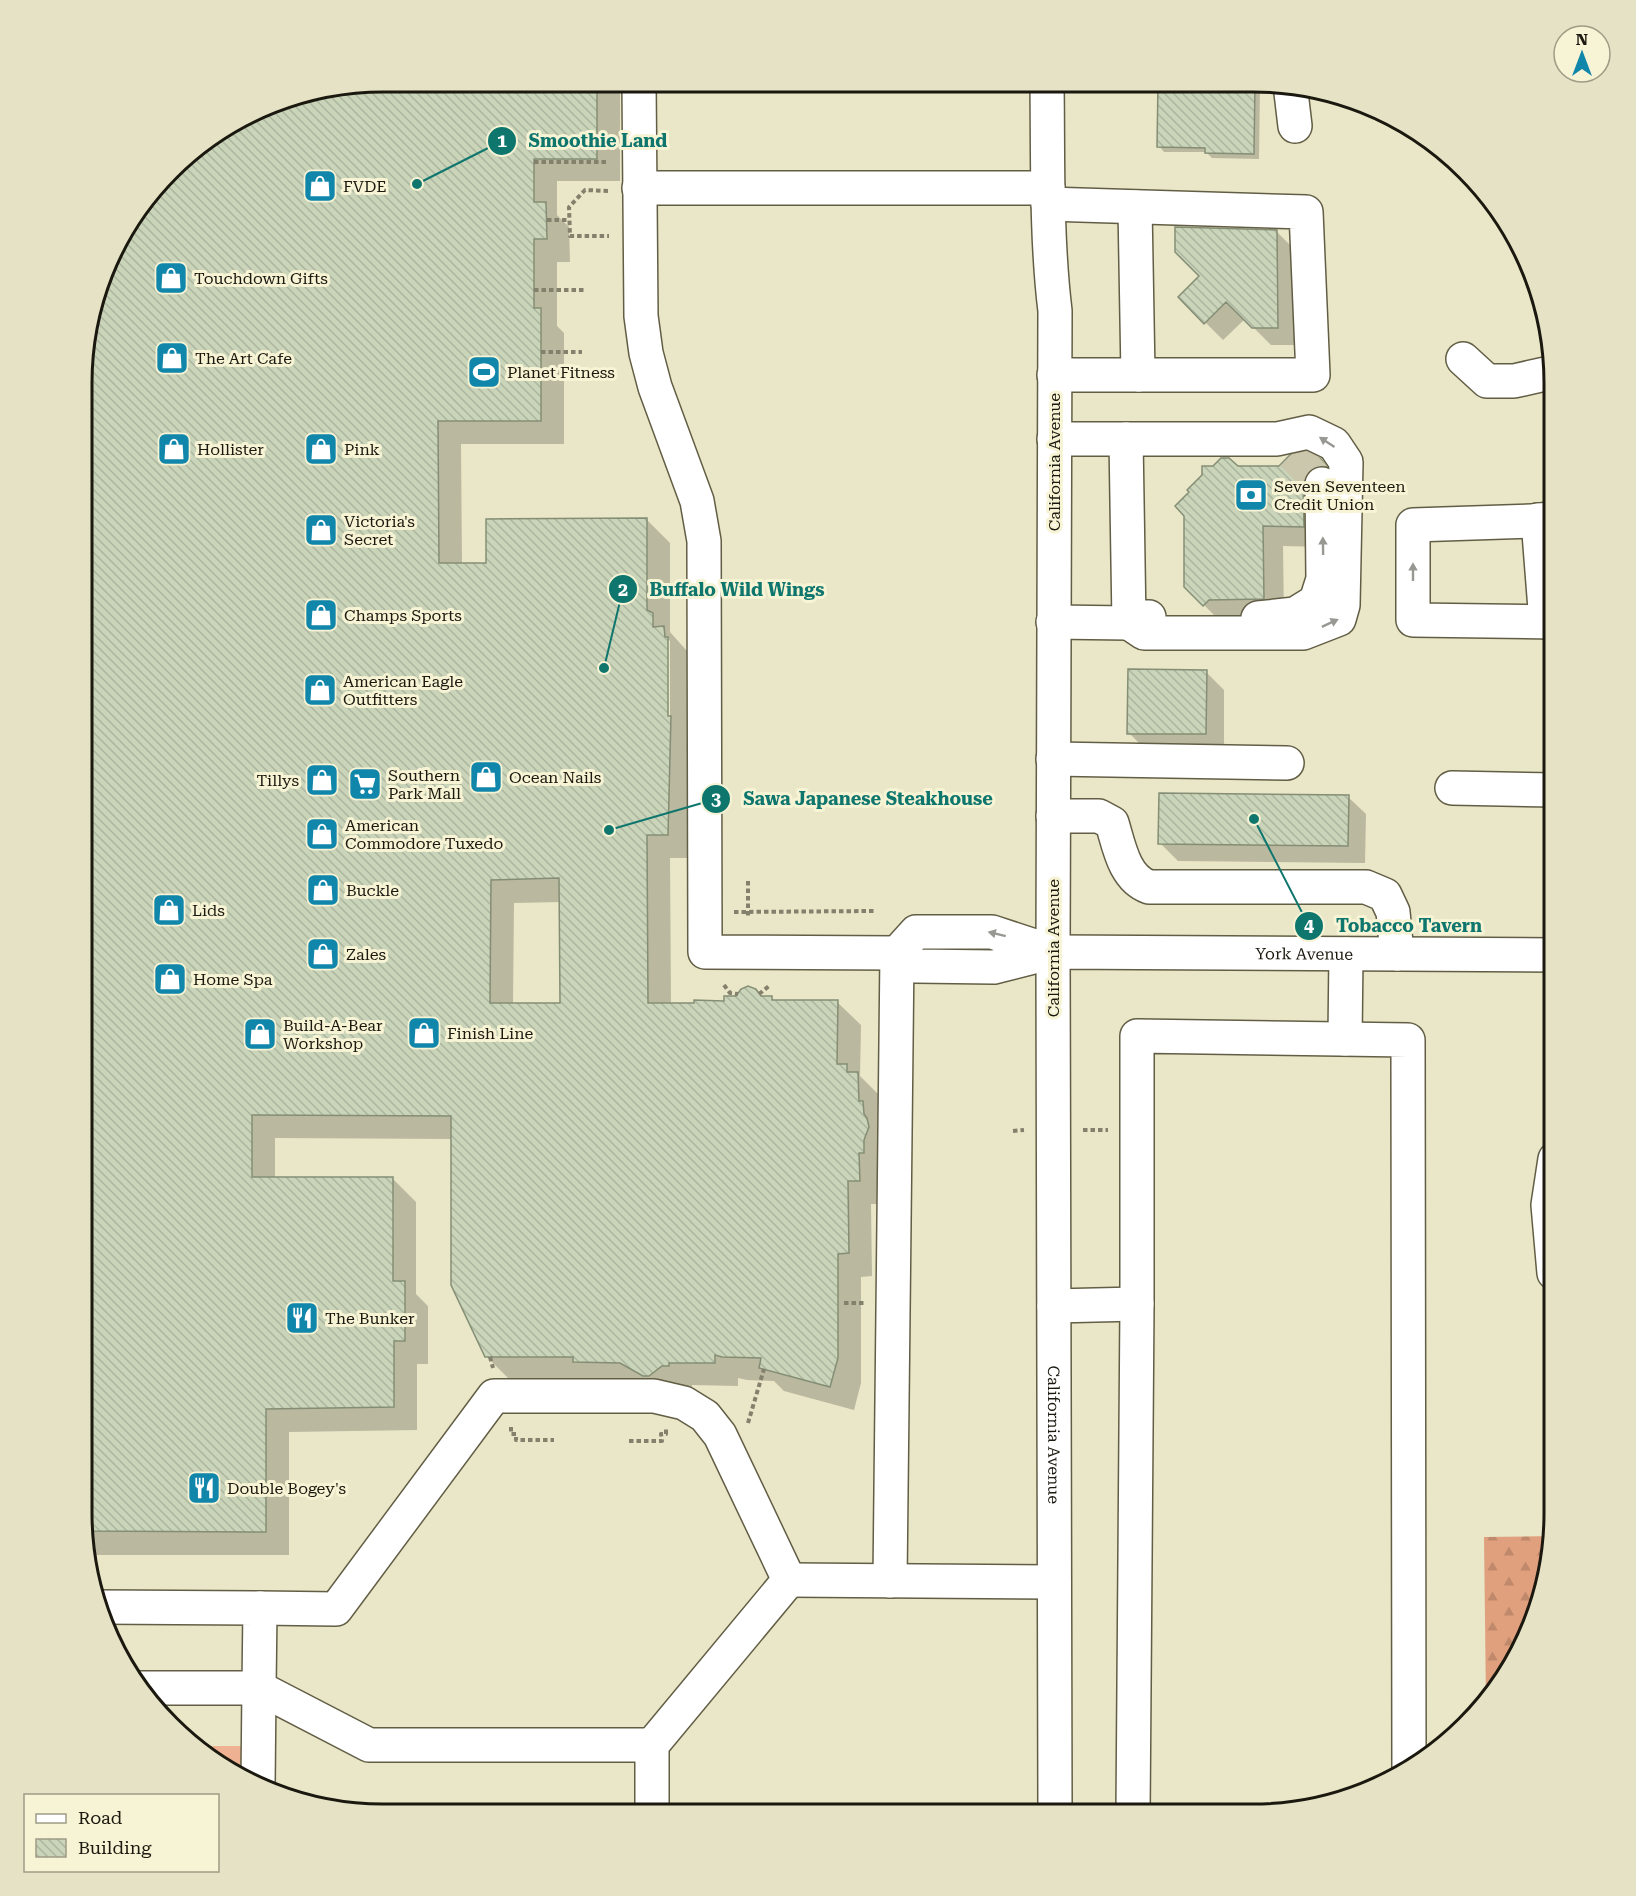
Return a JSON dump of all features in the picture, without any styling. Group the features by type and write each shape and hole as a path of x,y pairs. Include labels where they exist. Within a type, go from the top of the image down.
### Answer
{"street":[{"path":"638,92 624,189 646,353 659,401 697,501 704,541 705,952 897,952 890,1581"},
{"name":"California Avenue","path":"1047,92 1050,269 1055,312 1053,622 1055,1804"},
{"path":"1291,94 1295,126"},
{"path":"624,189 1048,196 1135,207 1306,212 1313,375 1054,375"},
{"path":"1135,207 1138,375"},
{"path":"1463,359 1487,381 1514,381 1544,374"},
{"path":"1054,439 1126,439 1284,446 1310,432 1334,444 1346,462 1343,605 1339,619 1303,633 1144,633 1129,623"},
{"path":"1126,439 1129,623"},
{"path":"1053,622 1129,623 1144,617 1256,618 1295,614 1316,601 1323,579 1322,484"},
{"path":"1544,519 1413,525 1413,620 1544,622"},
{"path":"1053,759 1287,763"},
{"path":"1452,788 1544,790"},
{"path":"1053,816 1099,816 1112,823 1124,863 1139,884 1149,887 1366,887 1385,895 1393,912 1397,954"},
{"name":"York Avenue","path":"897,952 915,966 994,967 1053,952 1544,955"},
{"path":"1345,1039 1346,954"},
{"path":"1133,1804 1137,1036 1408,1040 1409,1760"},
{"path":"1054,1306 1137,1304"},
{"path":"107,1607 336,1609 494,1396 654,1396 684,1403 705,1416 720,1435 789,1580"},
{"path":"789,1580 1054,1582"},
{"path":"651,1804 652,1745 789,1580"},
{"path":"258,1777 260,1608"},
{"path":"150,1688 259,1688 369,1745 652,1745"}],"path":[{"path":"534,162 609,162"},
{"path":"609,236 570,236 569,207 585,190 624,189"},
{"path":"547,220 569,220"},
{"path":"534,290 584,290"},
{"path":"542,352 582,352"},
{"path":"542,377 574,378 579,373"},
{"path":"748,881 748,914"},
{"path":"733,912 748,914 876,911"},
{"path":"724,985 730,993 738,994"},
{"path":"759,994 769,986"},
{"path":"1076,1130 1137,1130"},
{"path":"844,1303 873,1302"},
{"path":"746,1430 764,1369"},
{"path":"501,1427 511,1426 511,1434 516,1434 516,1440 554,1440"},
{"path":"629,1441 662,1441 662,1434 666,1434 666,1427 669,1427"}],"green space":[{"path":"1544,1536 1539,1571 1529,1607 1515,1642 1486,1689 1484,1537"}],"shaded area":[{"path":"208,1746 258,1746 258,1777 237,1766"}],"building":[{"name":"Southern Park Mall","path":"363,92 597,92 597,159 534,159 534,202 546,202 547,239 534,239 534,308 541,308 541,421 438,421 439,563 486,563 486,519 647,518 647,610 653,613 653,627 664,626 665,637 668,637 668,716 671,716 668,835 647,835 648,1003 724,1001 724,996 736,996 741,989 748,986 756,989 761,996 772,996 772,1000 838,1000 837,1064 847,1064 847,1072 858,1072 859,1101 863,1101 864,1114 869,1127 864,1140 864,1153 859,1153 860,1181 848,1181 849,1253 838,1254 838,1358 830,1387 759,1368 761,1358 715,1355 715,1363 669,1363 669,1366 662,1366 649,1376 643,1376 620,1363 573,1362 573,1357 485,1357 451,1285 451,1116 252,1115 252,1177 393,1177 393,1281 405,1281 405,1341 394,1341 394,1407 266,1409 266,1532 92,1531 92,363 101,307 121,254 130,237 164,190 205,152 254,121 307,101","holes":["559,878 560,1003 490,1003 491,880"]},
{"path":"1158,92 1255,92 1254,154 1205,153 1205,148 1157,147"},
{"path":"1175,227 1277,230 1278,328 1252,328 1226,302 1204,324 1178,297 1199,276 1175,252"},
{"path":"1307,452 1321,459 1326,466 1313,468 1305,475 1303,484 1304,527 1263,526 1264,599 1209,600 1203,606 1184,587 1184,516 1175,506 1202,475 1202,466 1213,466 1221,458 1229,458 1238,466 1279,466 1290,455"},
{"path":"1128,669 1207,670 1206,734 1127,734"},
{"path":"1159,793 1349,795 1348,846 1158,844"}],"tunnel":[{"path":"1292,454 1322,484"}],"place":[{"name":"Smoothie Land","path":"417,184"},
{"name":"FVDE","path":"320,186"},
{"name":"Touchdown Gifts","path":"171,278"},
{"name":"The Art Cafe","path":"172,358"},
{"name":"Planet Fitness","path":"484,372"},
{"name":"Hollister","path":"174,449"},
{"name":"Pink","path":"321,449"},
{"name":"Seven Seventeen Credit Union","path":"1251,495"},
{"name":"Victoria's Secret","path":"321,530"},
{"name":"Champs Sports","path":"321,615"},
{"name":"Buffalo Wild Wings","path":"604,668"},
{"name":"American Eagle Outfitters","path":"320,690"},
{"name":"Ocean Nails","path":"486,777"},
{"name":"Tillys","path":"322,780"},
{"name":"Southern Park Mall","path":"365,784"},
{"name":"Tobacco Tavern","path":"1254,819"},
{"name":"Sawa Japanese Steakhouse","path":"609,830"},
{"name":"American Commodore Tuxedo","path":"322,834"},
{"name":"Buckle","path":"323,890"},
{"name":"Lids","path":"169,910"},
{"name":"Zales","path":"323,954"},
{"name":"Home Spa","path":"170,979"},
{"name":"Finish Line","path":"424,1033"},
{"name":"Build-A-Bear Workshop","path":"260,1034"},
{"name":"The Bunker","path":"302,1318"},
{"name":"Double Bogey's","path":"204,1488"}]}
